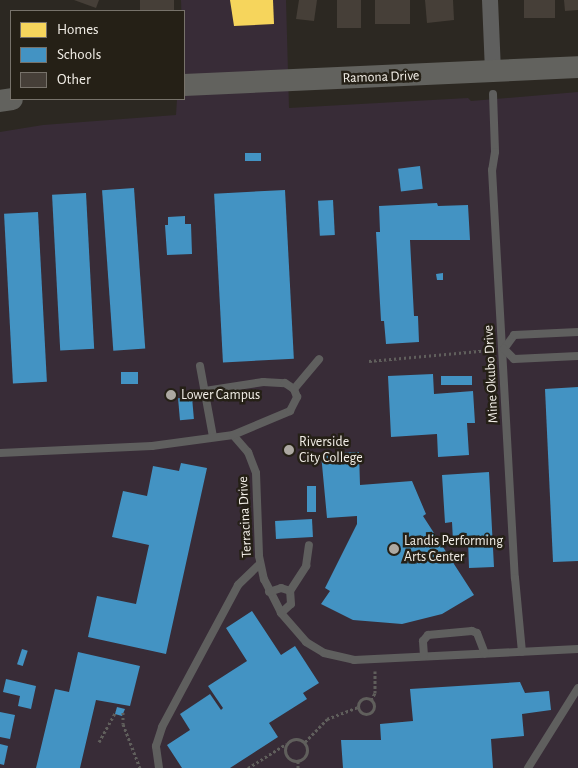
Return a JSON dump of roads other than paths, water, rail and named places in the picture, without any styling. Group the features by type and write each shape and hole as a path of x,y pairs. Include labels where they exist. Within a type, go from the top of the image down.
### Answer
{"street":[{"path":"490,0 493,83"},
{"name":"Ramona Drive","path":"185,86 493,83 578,67"}],"lane":[{"name":"Mine Okubo Drive","path":"493,83 495,145 492,170 504,349 509,493 522,652"},
{"path":"578,332 514,335 504,349 514,359 578,356"},
{"path":"294,389 319,359"},
{"path":"200,366 213,437"},
{"path":"0,453 161,445 233,435 290,411 297,397 294,389 285,383 262,382 205,391"},
{"name":"Terracina Drive","path":"233,435 248,452 256,473 260,564 269,592 281,613 306,642 343,659 578,649"},
{"path":"281,613 291,604 290,592 306,566 309,545"},
{"path":"159,768 156,746 162,727 238,585 260,564"},
{"path":"269,592 281,588 290,592"},
{"path":"424,656 423,641 428,635 472,631 477,633 485,654"},
{"path":"528,768 578,688"}],"place":[{"name":"Lower Campus","path":"171,395"},
{"name":"Riverside City College","path":"289,450"},
{"name":"Landis Performing Arts Center","path":"394,549"}]}
